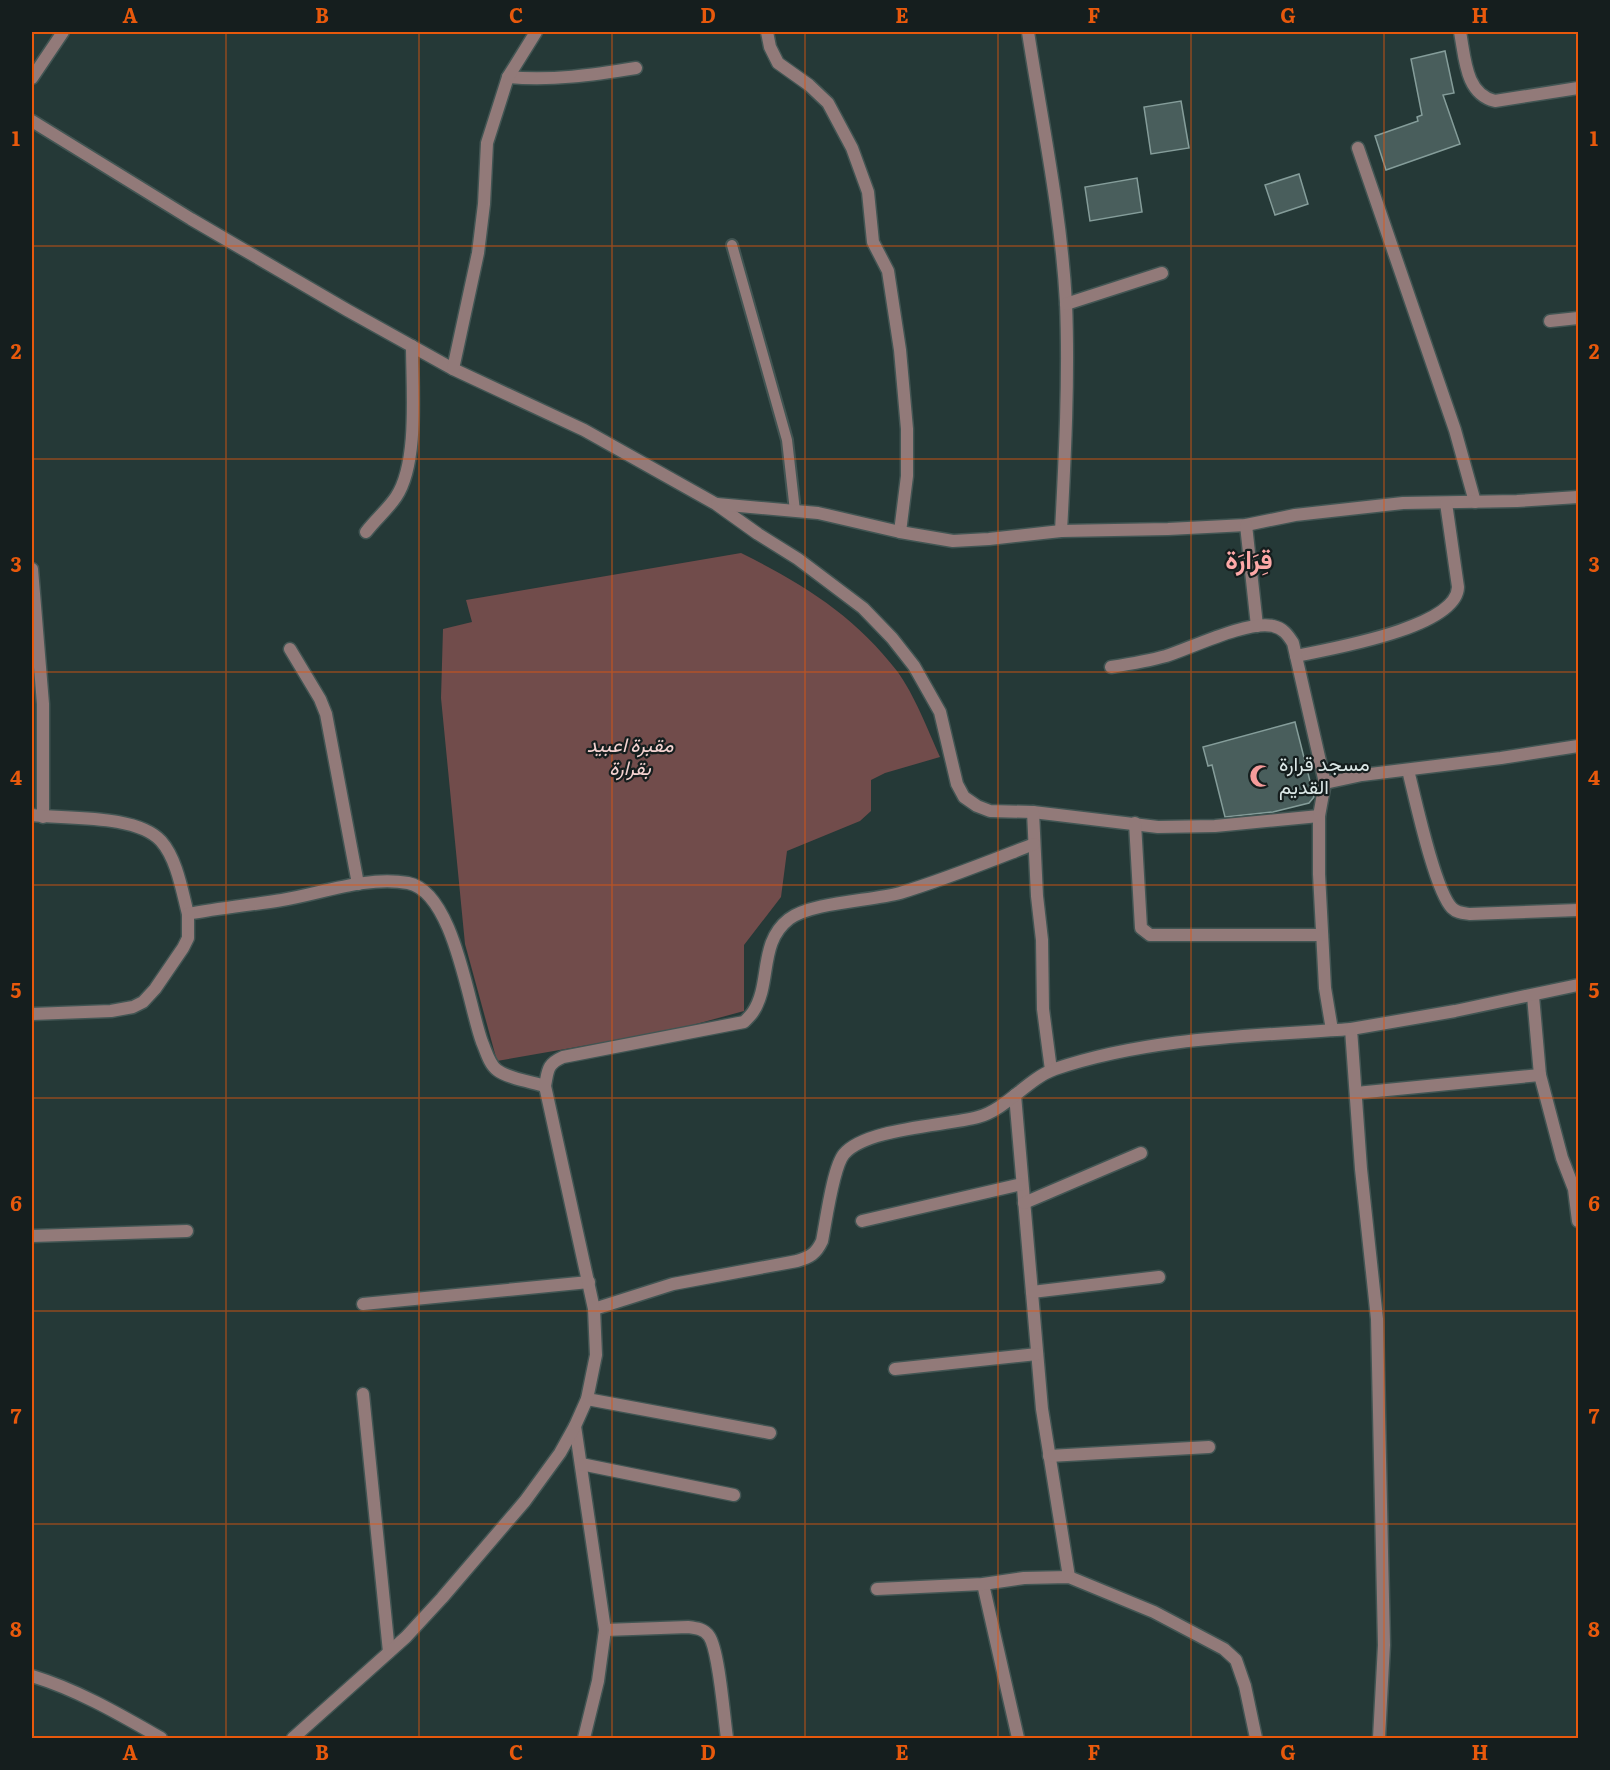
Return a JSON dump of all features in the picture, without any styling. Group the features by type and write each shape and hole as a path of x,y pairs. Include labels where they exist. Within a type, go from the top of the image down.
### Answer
{"street":[{"path":"32,78 63,32"},
{"path":"453,369 478,254 484,204 487,143 508,77 536,32"},
{"path":"767,32 770,47 778,63 809,85 828,103 852,148 868,192 873,242 888,271 900,350 907,429 907,476 900,532"},
{"path":"1028,32 1056,203 1066,304 1066,431 1061,531"},
{"path":"1460,32 1470,80 1475,90 1488,100 1495,101 1578,88"},
{"path":"508,77 539,80 574,78 636,68"},
{"path":"32,121 211,230 453,369 584,430 716,504 830,583 863,608 892,638 914,666 940,712 957,784 964,796 977,806 990,811 1033,812 1158,827 1215,826 1319,816"},
{"path":"1358,148 1455,430 1475,502"},
{"path":"1066,304 1162,273"},
{"path":"1550,321 1578,318"},
{"path":"366,532 396,497 405,478 410,450 412,346"},
{"path":"716,504 818,513 900,532 953,541 1061,531 1246,525 1295,515 1403,503 1578,497"},
{"path":"1296,656 1384,636 1448,608 1457,595 1458,587 1446,503"},
{"path":"1246,525 1257,626"},
{"path":"32,569 43,704 37,816 130,824 146,830 159,839 168,851 188,914 188,938 183,948 155,989 143,1002 133,1007 111,1011 32,1014"},
{"path":"1112,667 1168,655 1201,641 1257,626 1270,625 1284,631 1293,643 1325,783 1319,816 1322,935 1325,988 1332,1030"},
{"path":"290,649 320,699 326,714 358,884"},
{"path":"1325,783 1362,775 1578,746"},
{"path":"1408,770 1444,897 1458,912 1470,914 1578,910"},
{"path":"1033,812 1042,940 1043,1009 1051,1070"},
{"path":"1135,823 1141,928 1150,935 1322,935"},
{"path":"293,1738 389,1652 442,1598 525,1500 560,1453 587,1399 597,1355 594,1309 545,1086 549,1066 563,1057 744,1022 753,1012 759,998 767,952 776,934 789,919 810,910 898,893 1034,844"},
{"path":"188,914 282,900 358,884 393,882 411,884 437,904 452,935 477,1029 490,1060 499,1071 545,1086"},
{"path":"594,1309 673,1284 797,1261 812,1256 822,1241 838,1166 846,1152 861,1142 876,1137 960,1122 988,1114 1051,1070 1092,1057 1139,1048 1267,1034 1351,1029 1578,986"},
{"path":"1533,996 1540,1075 1562,1158 1574,1189 1578,1221"},
{"path":"1351,1029 1361,1169 1377,1319 1384,1645 1379,1738"},
{"path":"1356,1093 1540,1075"},
{"path":"1015,1095 1042,1409 1069,1577"},
{"path":"1024,1203 1141,1153"},
{"path":"862,1221 1022,1184"},
{"path":"32,1236 187,1231"},
{"path":"1032,1292 1159,1277"},
{"path":"363,1304 588,1282"},
{"path":"895,1369 1037,1354"},
{"path":"363,1394 389,1652"},
{"path":"587,1399 770,1433"},
{"path":"575,1426 605,1630 598,1681 584,1738"},
{"path":"1049,1456 1209,1447"},
{"path":"581,1464 734,1494"},
{"path":"877,1589 983,1584 1024,1578 1069,1577 1154,1612 1224,1648 1236,1660 1245,1686 1256,1738"},
{"path":"983,1584 1018,1738"},
{"path":"605,1630 688,1627 702,1629 710,1637 716,1657 727,1738"},
{"path":"32,1676 57,1684 110,1708 161,1738"}],"lane":[{"path":"732,245 787,440 795,511"}],"green space":[{"name":"مقبرة اعبيد بقرارة","path":"741,553 785,576 826,603 845,617 881,651 909,690 940,757 885,773 871,780 871,811 860,821 787,851 781,897 744,945 744,1011 674,1030 497,1061 465,944 441,698 443,629 472,622 466,600"}],"building":[{"path":"1445,51 1454,93 1443,95 1460,144 1386,170 1375,136 1418,121 1417,117 1422,115 1411,59"},
{"path":"1181,101 1189,148 1151,154 1144,107"},
{"path":"1299,174 1308,204 1275,215 1265,185"},
{"path":"1137,178 1142,212 1090,221 1085,187"},
{"path":"1295,722 1314,797 1309,803 1273,812 1225,817 1212,765 1208,766 1203,747"}],"place":[{"name":"مسجد قرارة القديم","path":"1261,776"}],"district":[{"name":"قِرَارَة","path":"1249,560"}]}
